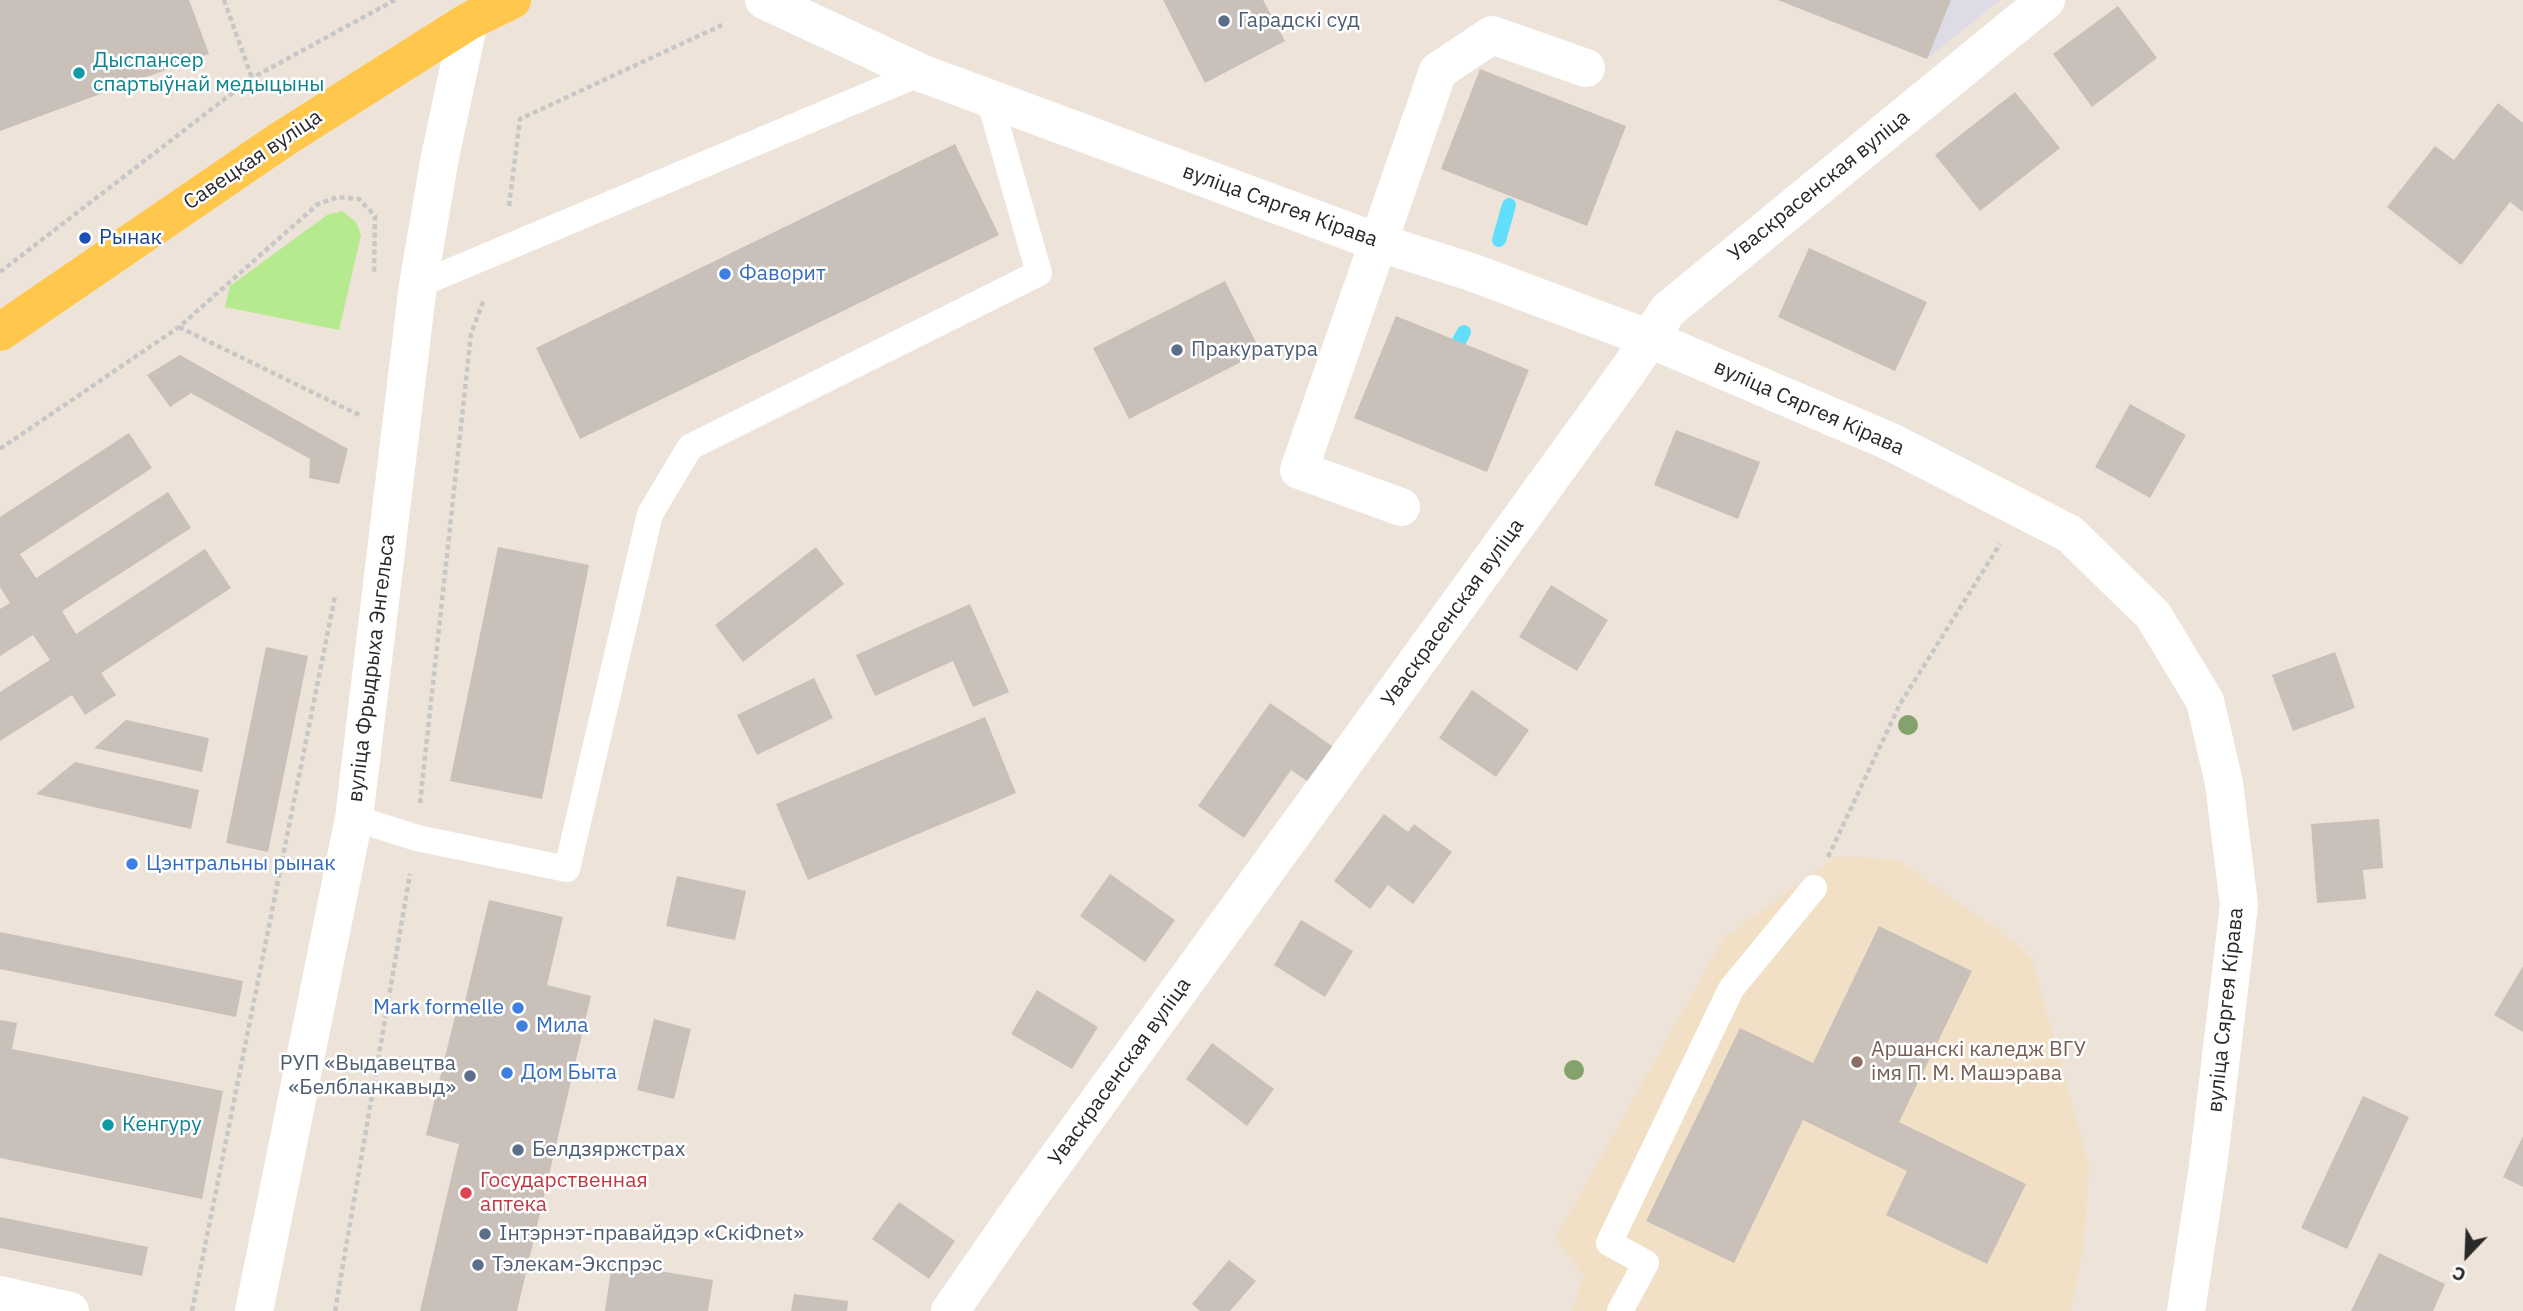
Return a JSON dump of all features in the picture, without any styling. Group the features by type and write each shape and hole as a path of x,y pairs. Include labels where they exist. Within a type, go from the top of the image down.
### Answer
{"main road":[{"name":"Савецкая вуліца","path":"0,332 281,139 469,21 512,0"}],"street":[{"name":"вуліца Сяргея Кірава","path":"764,0 921,74 1650,339 1891,442 2070,534 2153,615 2205,701 2224,783 2239,905 2186,1311"},
{"name":"Уваскрасенская вуліца","path":"950,1311 1650,339 1668,310 2046,0"},
{"name":"вуліца Фрыдрыха Энгельса","path":"254,1311 354,818 418,285 440,157 469,21"},
{"path":"1401,506 1299,470 1438,71 1492,35 1586,68"},
{"path":"0,1295 70,1311"}],"lane":[{"path":"418,285 921,74"},
{"path":"354,818 417,838 567,869 650,514 690,447 1039,273 989,98"},
{"path":"1620,1311 1646,1263 1608,1243 1731,989 1814,888"}],"path":[{"path":"224,0 251,78"},
{"path":"0,272 251,78 396,0"},
{"path":"335,1311 417,838 471,334 501,251 520,119 722,24"},
{"path":"0,449 179,327 318,204 338,197 359,199 375,216 373,284"},
{"path":"179,327 370,420"},
{"path":"1814,888 1900,704 2003,540"},
{"path":"192,1311 337,585"}],"shaded area":[{"path":"1778,0 2000,0 1927,59"},
{"name":"Аршанскі каледж ВГУ імя П. М. Машэрава","path":"1836,856 1898,860 2016,943 2032,959 2089,1166 2084,1243 2071,1311 1572,1311 1584,1275 1555,1239 1723,939"}],"green space":[{"path":"342,211 356,222 361,235 339,330 225,307 230,286 327,215"}],"building":[{"name":"Дыспансер спартыўнай медыцыны","path":"0,0 189,0 209,54 0,131"},
{"name":"Гарадскі суд","path":"1163,0 1263,0 1285,41 1205,83"},
{"path":"1778,0 1951,0 1927,59"},
{"path":"2118,6 2157,58 2092,107 2053,54"},
{"path":"1480,69 1626,126 1587,226 1441,169"},
{"path":"2015,92 2060,148 1980,211 1935,155"},
{"path":"2498,103 2523,123 2523,212 2510,202 2461,265 2387,207 2435,146 2454,160"},
{"path":"955,144 999,235 580,439 536,348"},
{"path":"1809,248 1927,302 1895,371 1778,317"},
{"name":"Пракуратура","path":"1225,281 1261,352 1129,419 1093,348"},
{"path":"1396,316 1529,370 1487,472 1354,418"},
{"path":"180,355 348,449 339,484 309,478 310,459 191,393 170,407 147,375"},
{"path":"2130,404 2186,435 2150,498 2095,467"},
{"path":"1676,430 1760,462 1738,519 1654,485"},
{"path":"129,433 152,468 20,554 36,578 168,492 191,528 62,611 76,634 205,549 231,588 101,673 116,695 85,715 72,695 0,741 0,692 50,660 33,635 0,656 0,609 10,603 0,587 0,517"},
{"path":"498,547 589,565 542,799 450,781"},
{"path":"816,547 844,584 743,662 715,625"},
{"path":"1551,585 1608,620 1577,671 1519,637"},
{"path":"970,604 1009,692 973,707 953,661 875,696 856,655"},
{"path":"266,647 308,656 268,852 226,843"},
{"path":"2335,652 2355,708 2293,731 2272,675"},
{"path":"814,678 833,718 757,755 737,715"},
{"path":"1472,690 1529,730 1496,777 1439,738"},
{"path":"1270,703 1335,748 1310,783 1291,770 1244,838 1198,806"},
{"path":"985,717 1016,793 808,880 776,804"},
{"path":"126,720 209,738 202,772 94,748"},
{"path":"75,762 199,790 191,829 36,794"},
{"path":"1384,814 1408,832 1414,824 1452,852 1413,904 1388,885 1370,909 1334,881"},
{"path":"2379,819 2383,868 2363,870 2366,899 2317,903 2311,824"},
{"path":"1110,874 1175,920 1145,962 1080,916"},
{"path":"677,876 746,891 735,940 666,926"},
{"name":"Дом Быта","path":"489,900 563,917 547,985 591,996 517,1311 420,1311 459,1144 426,1135 457,1008 463,1010"},
{"path":"1301,920 1353,951 1325,997 1274,965"},
{"path":"1879,926 1972,971 1899,1122 2026,1184 1987,1264 1886,1215 1907,1171 1803,1120 1734,1263 1646,1221 1740,1028 1813,1063"},
{"path":"0,932 243,981 236,1017 0,969"},
{"path":"2523,966 2523,1032 2494,1015"},
{"path":"1037,990 1098,1027 1072,1069 1011,1034"},
{"path":"654,1019 691,1029 674,1099 637,1090"},
{"name":"Кенгуру","path":"0,1020 17,1023 12,1049 223,1091 202,1199 0,1158"},
{"path":"1212,1043 1274,1089 1247,1126 1186,1079"},
{"path":"2363,1096 2409,1117 2347,1249 2301,1228"},
{"path":"2523,1136 2523,1187 2503,1177"},
{"path":"899,1202 955,1241 929,1279 872,1239"},
{"path":"0,1217 148,1247 142,1276 0,1248"},
{"path":"2379,1253 2445,1284 2433,1311 2351,1311"},
{"path":"1229,1260 1256,1281 1230,1311 1200,1311 1192,1304"},
{"path":"612,1263 713,1280 708,1311 605,1311"},
{"path":"794,1294 848,1301 847,1311 791,1311"}],"waterway":[{"path":"1499,240 1509,205"},
{"path":"1459,341 1464,332"}],"place":[{"name":"Гарадскі суд","path":"1224,21"},
{"name":"Дыспансер спартыўнай медыцыны","path":"79,73"},
{"name":"Рынак","path":"85,238"},
{"name":"Фаворит","path":"725,274"},
{"name":"Пракуратура","path":"1177,350"},
{"name":"Цэнтральны рынак","path":"132,864"},
{"name":"Mark formelle","path":"518,1008"},
{"name":"Мила","path":"522,1026"},
{"name":"Аршанскі каледж ВГУ імя П. М. Машэрава","path":"1857,1062"},
{"name":"Дом Быта","path":"507,1073"},
{"name":"РУП «Выдавецтва «Белбланкавыд»","path":"470,1076"},
{"name":"Кенгуру","path":"108,1125"},
{"name":"Белдзяржстрах","path":"518,1150"},
{"name":"Государственная аптека","path":"466,1193"},
{"name":"Інтэрнэт-правайдэр «СкіФnet»","path":"485,1234"},
{"name":"Тэлекам-Экспрэс","path":"478,1265"}]}
